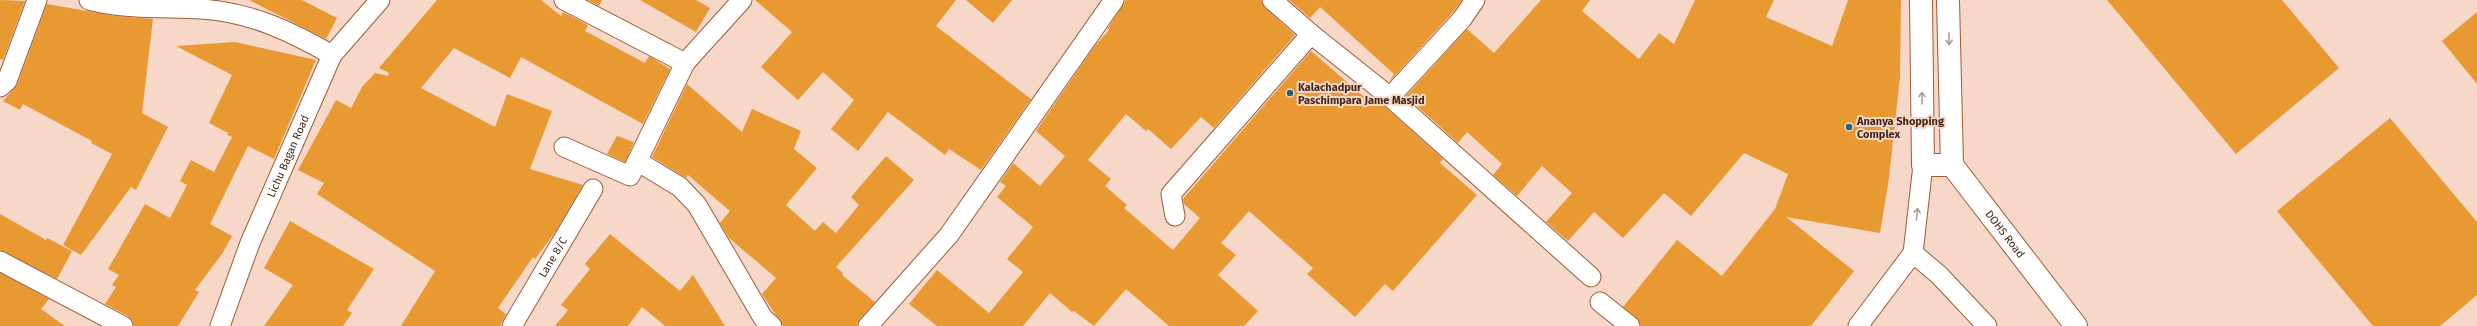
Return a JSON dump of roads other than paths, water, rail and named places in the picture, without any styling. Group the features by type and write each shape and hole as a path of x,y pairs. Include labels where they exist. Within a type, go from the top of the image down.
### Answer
{"street":[{"path":"0,88 6,81 37,0"},
{"path":"89,0 108,5 139,8 202,9 255,18 283,28 332,55"},
{"name":"Lichu Bagan Road","path":"220,326 250,243 332,55 380,0"},
{"path":"564,0 685,63"},
{"path":"564,148 630,176 685,63 742,0"},
{"path":"868,326 949,235 1114,0"},
{"path":"1272,0 1311,34 1390,97 1591,277"},
{"path":"1390,97 1462,19 1475,0"},
{"path":"1858,326 1913,253 1923,164 1921,0"},
{"path":"1923,164 1952,165 1948,0"},
{"path":"1175,216 1171,194 1311,34"},
{"path":"637,161 680,188 697,205 763,318 772,326"},
{"name":"DOHS Road","path":"1952,165 2076,326"},
{"name":"Lane 8/C","path":"512,326 593,189"},
{"path":"1913,253 1940,275 1987,326"},
{"path":"0,261 123,326"},
{"path":"1600,302 1630,326"}],"place":[{"name":"Kalachadpur Paschimpara Jame Masjid","path":"1290,93"},
{"name":"Ananya Shopping Complex","path":"1849,127"}]}
